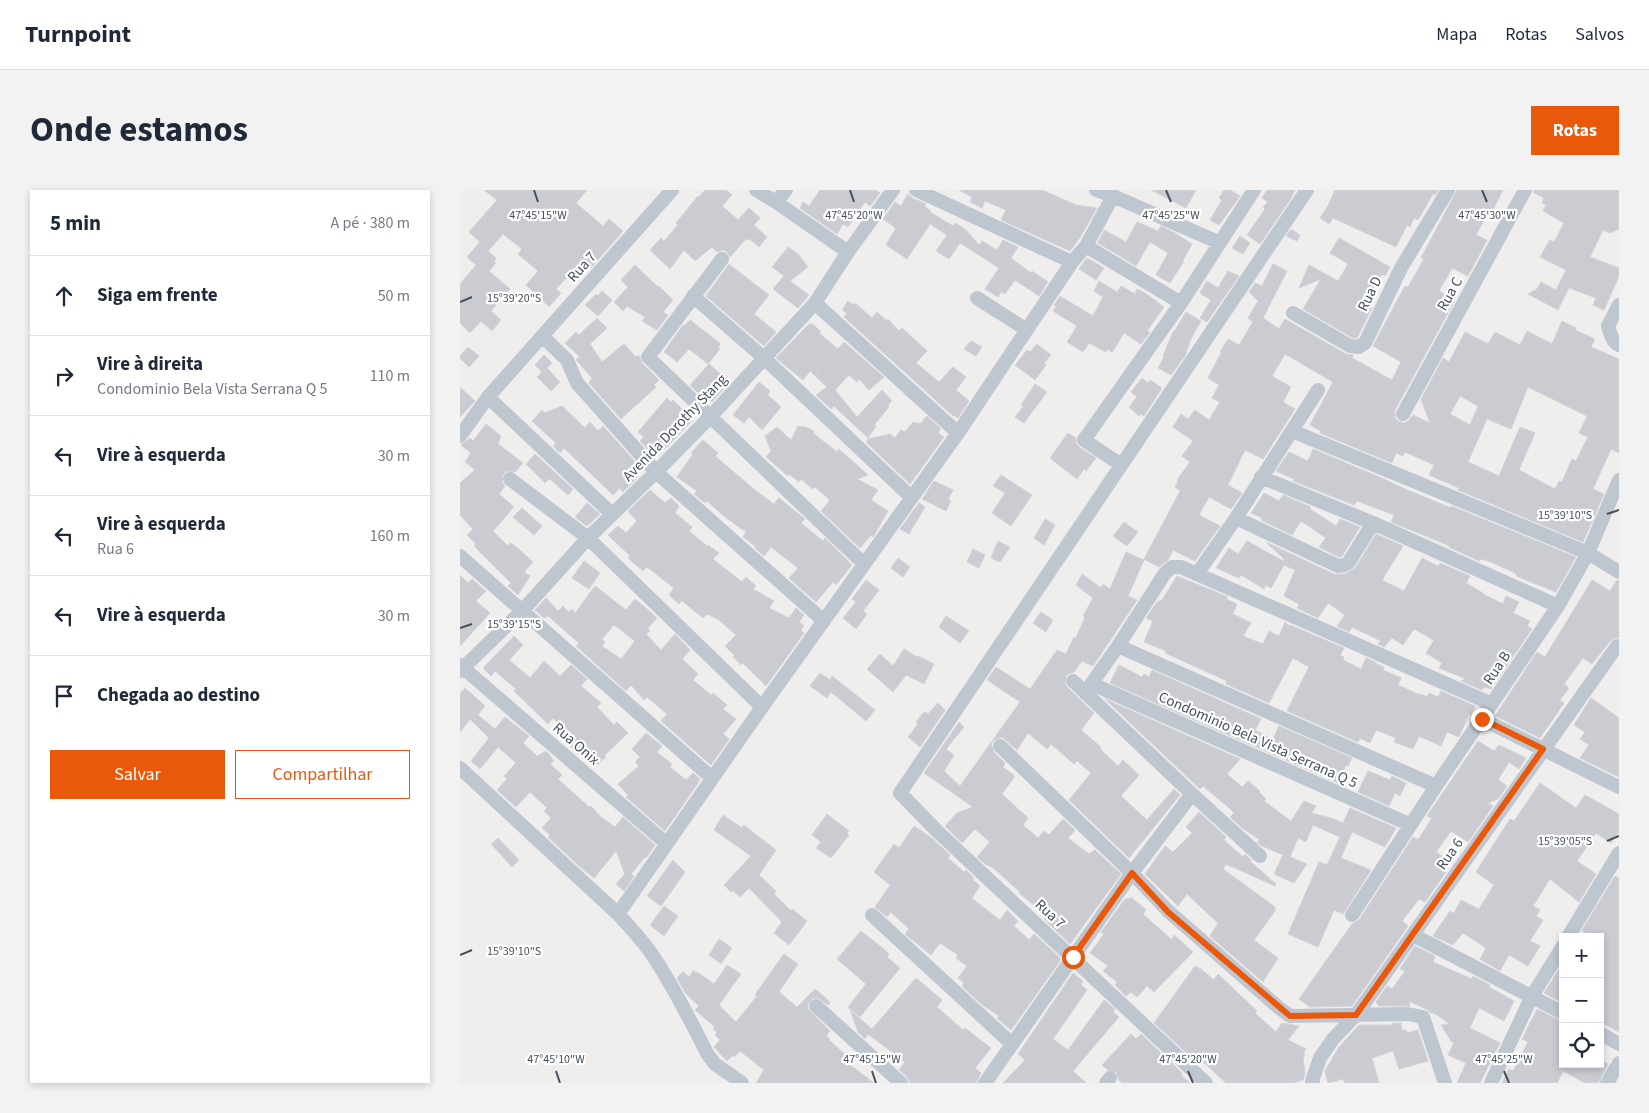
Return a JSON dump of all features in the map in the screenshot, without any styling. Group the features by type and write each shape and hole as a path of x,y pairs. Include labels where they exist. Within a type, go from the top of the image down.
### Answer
{"street":[{"name":"Rua 7","path":"460,436 488,397 672,190"},
{"path":"756,190 848,252"},
{"path":"776,202 786,190"},
{"name":"Avenida Dorothy Stang","path":"461,668 522,611 588,538 711,416 815,303 848,252 893,190"},
{"path":"916,190 1072,262"},
{"path":"1096,190 1220,244"},
{"path":"1254,190 1181,304 1084,440 1122,465 1307,190"},
{"name":"Rua D","path":"1293,313 1350,346 1359,347 1365,343 1381,306 1401,268 1448,190"},
{"name":"Rua C","path":"1403,414 1525,190"},
{"path":"618,914 762,707 958,433 1072,262 1086,246 1113,196"},
{"path":"1086,246 1181,304"},
{"path":"722,259 648,357 864,564"},
{"path":"693,296 764,358 912,498"},
{"path":"977,298 1027,330"},
{"path":"815,303 958,433"},
{"path":"1619,305 1608,326 1612,338 1619,345"},
{"path":"542,336 567,360 577,383 656,472 824,621"},
{"path":"1197,574 1236,518 1318,390"},
{"path":"488,397 612,514"},
{"path":"1292,431 1588,553 1619,572"},
{"name":"Rua 7","path":"1122,465 900,793 937,831 1206,1083"},
{"path":"1261,477 1373,523 1558,606"},
{"path":"510,479 588,538 762,707"},
{"name":"Rua B","path":"1352,915 1436,786 1558,606 1588,553 1619,480"},
{"path":"1236,518 1338,566 1349,562 1373,523"},
{"path":"460,556 712,778"},
{"path":"1088,688 1118,646 1165,573 1172,567 1181,567 1492,704"},
{"path":"1118,646 1436,786"},
{"name":"Rua 6","path":"1313,1082 1320,1058 1333,1039 1356,1015 1617,646"},
{"name":"Rua Onix","path":"461,668 667,844"},
{"name":"Condominio Bela Vista Serrana Q 5","path":"1073,681 1410,825"},
{"name":"Condominio Bela Vista Serrana Q 5","path":"1088,688 1192,794 1260,856"},
{"path":"1482,719 1619,787"},
{"path":"1000,746 1132,873 1168,912 1290,1016 1408,1014 1423,1017 1445,1083"},
{"path":"460,768 618,914 653,956 708,1055 715,1064 742,1083"},
{"path":"985,1083 1132,873 1192,794"},
{"path":"1570,933 1619,853"},
{"path":"872,915 1012,1044"},
{"path":"1413,935 1559,1011"},
{"path":"1491,1083 1532,996 1559,952"},
{"path":"816,1006 902,1083"},
{"path":"1604,1035 1619,1044"},
{"path":"1608,1083 1619,1064"}],"building":[{"path":"484,190 587,190 576,203 603,226 609,219 623,231 591,268 583,260 556,289 561,293 549,307 526,285 538,271 518,254 522,249 503,234 488,251 496,258 494,261 496,263 489,271 510,289 491,311 501,320 492,331 481,321 470,333 460,323 460,284 476,265 467,257 480,242 469,232 497,200"},
{"path":"705,190 726,190 732,195 722,206 738,220 749,208 760,218 754,225 767,237 759,247 750,239 746,239 730,257 727,252 723,250 717,252 712,247 695,261 684,250 670,269 650,250 661,238 664,241 678,225 676,223"},
{"path":"820,190 876,190 880,193 870,206 865,202 848,227 843,224 837,234 800,208 803,202 809,206"},
{"path":"959,190 1042,190 1076,205 1097,208 1070,251 1001,220 1006,210 985,201 982,208 970,202 972,197"},
{"path":"1151,190 1196,190 1186,208"},
{"path":"1224,190 1230,190 1240,196 1219,225 1210,220 1222,200 1219,198"},
{"path":"1267,190 1295,190 1260,244 1247,235 1265,209 1263,207 1268,202 1262,198"},
{"path":"1335,190 1438,190 1435,195 1433,194 1418,220 1414,218 1410,227 1407,225 1396,247 1333,218 1329,224 1320,218"},
{"path":"1457,190 1503,190 1491,214 1488,213 1476,235 1487,240 1468,276 1452,268 1439,291 1455,300 1395,410 1395,418 1398,421 1404,423 1413,415 1430,423 1421,399 1443,358 1449,362 1465,332 1488,344 1495,332 1520,345 1527,331 1552,344 1562,321 1576,328 1575,330 1595,339 1591,347 1619,359 1619,453 1611,449 1593,489 1604,494 1583,542 1458,490 1459,488 1429,475 1434,465 1405,452 1403,456 1396,453 1392,463 1320,433 1321,431 1310,425 1333,382 1285,354 1272,376 1291,387 1283,402 1295,409 1263,459 1245,450 1228,485 1242,493 1231,509 1209,497 1199,515 1220,526 1195,561 1173,550 1168,560 1159,567 1144,559 1180,491 1175,487 1177,480 1190,462 1182,456 1193,441 1173,427 1181,414 1188,419 1195,410 1209,420 1220,402 1212,398 1219,385 1208,378 1228,339 1239,345 1253,322 1248,318 1258,301 1249,292 1255,283 1262,286 1273,264 1287,271 1263,318 1279,329 1285,319 1346,354 1353,355 1352,358 1392,380 1401,362 1373,346 1405,286 1408,287 1424,259 1421,258","holes":["1528,387 1587,416 1579,433 1588,437 1576,461 1572,459 1562,482 1559,481 1555,489 1519,470 1535,433 1520,427 1499,476 1468,462 1487,419 1511,429","1460,396 1478,406 1470,425 1450,414"]},
{"path":"1534,190 1619,190 1619,229 1610,233 1603,230 1590,257 1619,268 1619,276 1604,310 1593,305 1596,298 1569,288 1558,310 1528,294 1537,289 1541,282 1556,290 1566,270 1540,257 1550,240 1554,242 1564,223 1543,211 1546,205 1542,203 1544,198 1533,192"},
{"path":"908,194 912,198 926,204 924,206 930,212 953,226 955,223 966,230 979,245 982,241 997,250 1003,240 1018,247 1011,258 1031,273 1032,271 1048,282 1039,296 1015,280 1005,294 1001,292 998,297 985,289 999,268 960,243 949,259 936,251 947,235 930,224 907,259 886,245 896,228 883,219 895,202 901,206"},
{"path":"1137,222 1158,231 1161,226 1192,244 1170,283 1156,275 1168,253 1150,242 1136,266 1098,243 1104,230 1126,242"},
{"path":"1291,229 1300,235 1297,241 1286,236"},
{"path":"1240,236 1250,243 1243,254 1232,248"},
{"path":"1339,238 1390,267 1385,276 1382,274 1365,304 1372,308 1357,338 1353,338 1303,309 1321,279 1299,288 1309,265 1338,281 1348,264 1330,253"},
{"path":"788,247 798,254 808,267 790,281 809,295 798,308 773,289 784,276 772,267"},
{"path":"1087,258 1104,268 1096,280 1079,269"},
{"path":"729,264 769,295 754,314 776,332 764,346 706,296"},
{"path":"635,265 673,300 663,312 668,315 657,330 642,321 645,317 627,306 623,311 614,302 628,287 621,280"},
{"path":"1228,271 1239,276 1207,322 1200,318 1211,300 1200,292 1207,281 1218,288"},
{"path":"1099,281 1117,292 1121,286 1135,294 1137,289 1164,307 1147,331 1150,332 1141,344 1124,333 1112,353 1108,349 1106,352 1089,343 1083,352 1067,342 1077,326 1053,311 1056,307 1054,305 1060,296 1093,316 1103,297 1094,291"},
{"path":"602,291 612,300 598,316 585,305"},
{"path":"848,301 854,305 855,303 872,318 877,312 887,321 888,319 899,331 902,328 927,351 916,363 939,382 953,367 966,377 956,390 969,401 958,418 953,416 844,317 847,313 842,310"},
{"path":"1186,312 1201,321 1191,339 1185,356 1171,375 1158,368 1173,332"},
{"path":"597,318 607,328 590,344 602,362 624,344 636,357 639,356 642,363 659,380 654,385 656,387 621,419 589,383 592,378 577,361 576,359 580,357 565,343 576,332 579,335"},
{"path":"690,320 721,344 718,347 720,349 708,364 689,349 677,362 664,352 683,325"},
{"path":"809,324 813,324 821,332 819,333 838,349 844,342 884,377 869,390 859,379 857,382 849,375 835,390 857,417 882,390 892,401 874,425 876,426 868,438 834,406 831,409 816,395 827,387 816,377 818,373 815,376 810,371 803,380 776,358"},
{"path":"971,341 982,347 976,356 964,349"},
{"path":"1037,344 1051,355 1044,363 1046,365 1035,380 1015,365 1027,350 1030,352"},
{"path":"468,347 479,356 469,367 460,358"},
{"path":"544,355 552,363 547,368 560,382 551,391 537,377 542,372 535,365"},
{"path":"709,364 730,382 712,402 701,392 699,394 690,385"},
{"path":"1142,378 1148,383 1150,380 1162,388 1144,416 1141,414 1139,416 1129,407 1137,397 1131,392"},
{"path":"759,382 770,391 768,395 781,407 762,430 749,417 744,423 733,415"},
{"path":"1035,384 1047,392 1024,423 1015,417 1023,407 1021,405"},
{"path":"460,387 475,401 460,417"},
{"path":"667,398 671,402 673,400 693,420 664,450 659,445 651,453 640,441 644,437 638,432"},
{"path":"562,406 585,428 590,422 598,431 603,426 639,466 634,471 638,476 637,478 623,492 620,488 613,495 564,448 560,453 553,446 556,443 532,421 542,410 544,413"},
{"path":"927,416 941,429 938,433 944,437 910,484 866,442 868,439 890,434 895,438 901,430 905,432 913,422 920,424"},
{"path":"486,424 501,436 498,444 523,463 515,472 507,471 503,474 502,482 505,486 499,494 514,507 493,531 508,546 510,543 513,544 533,562 524,572 530,576 518,595 508,586 511,583 474,546 476,544 467,535 473,529 460,515 460,483 475,470 465,462 471,453 461,445 470,438 473,441"},
{"path":"798,426 814,431 813,433 837,452 839,449 868,475 857,479 878,490 871,500 888,511 873,537 871,535 860,548 821,511 830,500 815,487 813,489 801,479 799,482 789,474 788,476 766,457 771,451 765,436 777,427 791,440"},
{"path":"1068,433 1076,438 1076,443 1079,447 1096,458 1086,471 1084,469 1077,479 1050,458"},
{"path":"703,440 718,453 715,456 755,490 774,504 779,498 805,519 801,523 823,541 825,538 852,565 836,585 833,582 816,602 789,578 798,568 771,547 764,556 743,537 746,532 707,501 705,503 694,494 697,491 677,477 693,454 691,453"},
{"path":"1313,449 1451,508 1451,506 1576,557 1556,592 1516,576 1517,574 1491,562 1481,559 1479,561 1450,546 1391,522 1394,515 1357,501 1354,505 1293,481 1294,479 1276,471 1289,452 1308,461"},
{"path":"535,454 573,489 568,495 550,479 545,483 526,464"},
{"path":"1001,475 1032,495 1011,526 992,513 1005,493 993,486"},
{"path":"934,481 953,490 948,500 951,501 946,511 922,499"},
{"path":"650,490 665,503 671,498 679,506 675,513 692,527 689,531 719,553 713,559 742,582 746,577 756,586 753,589 774,601 769,608 789,618 796,608 804,615 799,622 804,626 801,630 804,633 766,686 743,663 741,665 725,646 736,635 719,620 707,614 703,618 682,601 679,604 669,595 674,588 647,567 643,571 628,558 630,556 608,535 618,526 626,533 637,521 628,511"},
{"path":"1264,493 1279,501 1283,495 1311,507 1310,509 1336,526 1340,519 1360,527 1342,556 1339,557 1319,547 1326,538 1301,521 1292,535 1251,513"},
{"path":"587,503 600,514 587,526 575,517"},
{"path":"919,503 925,507 909,534 900,529"},
{"path":"522,508 542,526 534,535 513,517"},
{"path":"1045,519 1055,525 1044,545 1034,538"},
{"path":"1124,522 1138,532 1127,546 1113,536"},
{"path":"1376,534 1403,546 1382,580 1404,591 1422,558 1438,566 1440,563 1470,576 1466,583 1503,604 1506,596 1519,602 1513,613 1530,621 1527,626 1532,629 1491,689 1484,687 1482,690 1461,681 1466,679 1439,668 1442,663 1426,653 1434,640 1414,629 1403,645 1392,638 1384,647 1378,644 1381,641 1352,627 1349,632 1337,626 1345,615 1328,603 1318,618 1297,608 1299,604 1284,596 1295,570 1284,565 1271,588 1266,585 1264,589 1241,575 1239,578 1216,568 1229,548 1238,554 1247,541 1283,561 1284,559 1266,542 1334,574 1346,574 1356,567"},
{"path":"998,541 1010,547 1000,562 991,558"},
{"path":"973,549 985,555 979,568 967,562"},
{"path":"1126,552 1144,560 1128,596 1137,600 1093,666 1082,661 1074,672 1066,675 1065,683 1094,713 1081,730 1101,747 1100,749 1118,766 1123,760 1139,775 1121,796 1147,820 1174,789 1180,795 1129,858 1069,800 1091,773 1077,761 1074,764 1051,744 1047,749 1028,733 1017,750 1002,737 994,740 991,744 994,752 1005,763 1003,767 1015,776 1002,794 1028,818 1023,825 1038,838 1044,831 1049,835 1063,819 1075,830 1068,838 1089,854 1095,850 1121,874 1070,944 1044,919 1046,915 992,867 977,857 990,842 975,829 962,843 945,826 957,813 973,807 924,773 959,722 964,727 946,749 954,755 944,771 960,786 1020,702 987,680 996,667 1030,689 1057,650 1066,654 1074,637 1076,638 1085,617 1083,616 1093,598 1076,585 1082,574 1101,588 1103,584 1110,589"},
{"path":"898,558 910,567 903,577 891,568"},
{"path":"584,561 600,573 589,589 572,578"},
{"path":"460,575 468,583 472,579 486,591 476,601 490,613 460,646"},
{"path":"1177,576 1228,597 1226,599 1237,604 1233,614 1251,623 1243,636 1263,644 1269,631 1279,636 1285,622 1289,626 1344,648 1340,655 1344,657 1343,660 1361,669 1366,658 1384,667 1383,670 1401,678 1398,685 1420,695 1427,697 1429,693 1438,697 1441,691 1475,706 1471,715 1469,714 1459,737 1447,732 1441,746 1419,736 1413,749 1394,742 1396,738 1376,730 1370,743 1360,738 1358,742 1287,711 1309,667 1293,658 1269,703 1226,684 1227,681 1144,642 1153,621 1146,618 1157,602 1162,600"},
{"path":"866,580 879,590 863,611 867,614 856,629 843,618 856,602 852,599"},
{"path":"1592,580 1610,591 1617,580 1619,581 1619,638 1614,638 1610,641 1592,664 1583,658 1564,684 1569,688 1560,700 1564,703 1540,738 1495,716 1537,652 1545,657"},
{"path":"595,586 626,610 635,599 657,618 648,628 650,631 646,634 661,650 675,634 690,650 682,659 698,674 693,680 727,705 723,709 736,719 723,734 729,739 711,765 661,721 667,714 647,697 644,700 631,685 626,691 576,646 579,643 548,616 544,618 535,610 546,598 558,611 563,606 569,612 572,609 575,613","holes":["614,625 635,641 621,659 602,646 605,642 602,639"]},
{"path":"1041,612 1053,620 1046,632 1033,623"},
{"path":"946,616 969,631 960,643 939,627"},
{"path":"514,636 523,645 509,660 530,678 544,661 560,676 571,665 587,679 581,686 601,703 597,707 614,725 617,722 628,733 597,765 592,760 590,762 580,752 578,754 563,739 568,733 553,718 548,724 514,691 516,689 495,671 491,676 483,668"},
{"path":"904,649 934,664 924,684 906,675 893,692 867,669 880,654 893,666"},
{"path":"1119,665 1142,677 1144,674 1149,677 1152,670 1261,719 1255,730 1273,739 1279,726 1352,758 1348,766 1346,765 1338,783 1110,683"},
{"path":"820,673 830,680 832,676 875,710 866,721 831,692 827,698 810,686"},
{"path":"465,688 485,706 478,715 495,729 505,717 529,736 523,743 537,756 546,751 554,761 550,764 562,775 558,779 589,807 591,806 601,817 615,827 623,817 655,845 631,874 634,876 624,891 616,884 625,874 616,851 594,878 548,837 550,835 542,828 551,818 544,811 547,808 530,792 516,807 497,790 507,779 504,776 516,763 498,747 480,769 471,761 489,738 470,719 460,732 460,694"},
{"path":"1591,698 1619,718 1619,777 1580,758 1589,745 1580,739 1585,732 1574,725"},
{"path":"1105,699 1240,759 1227,774 1242,787 1248,781 1260,791 1266,799 1264,801 1291,821 1304,801 1316,806 1312,813 1343,823 1350,808 1396,828 1385,847 1352,832 1341,858 1371,870 1343,914 1334,910 1318,947 1288,934 1319,862 1327,865 1340,837 1313,825 1306,842 1298,838 1290,857 1307,864 1294,883 1274,874 1283,855 1257,842 1260,840 1230,817 1234,813 1227,806 1203,786 1200,789"},
{"path":"938,703 945,710 920,747 908,737 918,724 916,722 923,713 926,712 928,714"},
{"path":"646,733 662,746 657,752 672,764 670,767 686,780 693,773 700,779 665,831 626,797 628,795 618,784 639,766 635,762 640,757 632,749"},
{"path":"1478,741 1494,751 1499,745 1526,758 1519,769 1509,762 1498,780 1507,786 1498,799 1488,803 1493,806 1468,842 1451,831 1436,852 1451,862 1444,871 1446,872 1425,902 1419,899 1402,921 1408,926 1352,1006 1310,1007 1299,999 1352,924 1359,920 1413,837 1418,840 1432,818 1427,816"},
{"path":"1368,771 1390,780 1392,776 1406,783 1400,796 1395,793 1389,806 1358,792"},
{"path":"1540,783 1576,808 1585,795 1619,814 1619,832 1611,843 1596,833 1577,861 1596,874 1579,902 1550,879 1533,906 1540,910 1536,916 1543,920 1530,941 1540,946 1528,966 1509,955 1500,971 1480,959 1486,948 1463,933 1453,945 1433,936 1450,911 1454,913 1461,900 1479,909 1494,885 1476,872 1510,819 1514,821"},
{"path":"1199,812 1226,837 1224,840 1243,857 1245,854 1251,862 1276,884 1275,886 1226,864 1223,869 1275,907 1275,911 1254,940 1278,958 1263,982 1210,936 1218,923 1187,894 1178,906 1145,874 1165,846 1173,852 1192,833 1186,827"},
{"path":"827,814 849,831 847,833 849,835 831,858 816,848 821,842 812,835"},
{"path":"723,815 742,828 744,825 776,850 759,875 776,891 774,894 791,911 792,909 807,921 789,945 774,933 782,922 749,888 740,897 724,885 751,856 714,830"},
{"path":"914,826 933,839 950,855 948,858 974,878 973,880 980,886 972,898 1000,920 1007,910 1018,921 1014,926 1029,940 1034,934 1060,958 1060,961 1011,1030 997,1018 999,1016 981,1004 962,986 964,983 958,978 967,966 956,958 958,955 940,943 931,955 905,934 909,929 891,912 887,917 875,907 890,885 874,872 894,844 899,848"},
{"path":"498,838 519,860 512,867 491,844"},
{"path":"673,860 685,872 661,906 647,896"},
{"path":"1615,876 1619,878 1619,1032 1604,1024 1604,933 1586,933 1582,930"},
{"path":"1132,898 1146,910 1143,914 1172,940 1174,935 1193,952 1154,992 1147,986 1137,997 1131,992 1126,996 1115,985 1117,982 1103,971 1108,966 1090,953 1104,934 1101,932 1125,899"},
{"path":"664,906 678,916 664,936 650,925"},
{"path":"861,931 885,950 889,954 887,957 900,968 860,1017 848,1007 866,984 837,959"},
{"path":"719,939 732,948 721,964 709,955"},
{"path":"1415,946 1435,956 1433,962 1472,979 1473,976 1514,1001 1504,1021 1479,1008 1470,1028 1500,1043 1480,1083 1457,1083 1466,1063 1448,1055 1454,1043 1441,1025 1450,1024 1434,1013 1409,1001 1410,1006 1379,1006 1376,1002 1387,986 1392,989 1405,971 1400,969"},
{"path":"784,954 798,964 779,992 797,1007 815,989 827,999 830,1003 828,1005 818,998 813,998 808,1004 808,1009 830,1031 826,1036 852,1061 849,1064 874,1083 756,1083 764,1070 740,1051 727,1061 714,1047 720,1040 715,1035 717,1032 713,1029 715,1027 695,1010 699,1006 686,994 677,978 683,972 689,977 694,970 696,974 697,972 714,984 727,965 741,974 719,1005 736,1022 757,996 755,995 756,993"},
{"path":"1195,966 1214,980 1218,974 1276,1032 1282,1023 1299,1026 1288,1040 1306,1049 1303,1054 1305,1054 1303,1058 1305,1074 1303,1080 1293,1083 1226,1083 1199,1058 1197,1061 1192,1058 1154,1023"},
{"path":"1559,969 1559,1001 1544,993"},
{"path":"1073,973 1083,981 1081,985 1087,990 1053,1039 1068,1050 1104,1000 1115,1009 1113,1012 1119,1017 1073,1071 1086,1083 1003,1083 1025,1060 1018,1054"},
{"path":"916,978 942,1000 937,1007 963,1030 965,1028 991,1048 975,1068 981,1073 976,1083 910,1083 907,1077 899,1070 905,1062 868,1034 865,1039 858,1032 850,1010 872,1029"},
{"path":"1537,1009 1559,1020 1559,1068 1604,1068 1604,1062 1608,1064 1598,1083 1585,1083 1563,1071 1557,1083 1502,1083 1509,1069 1513,1071 1528,1042 1522,1039"},
{"path":"1392,1023 1401,1023 1402,1030 1406,1030 1407,1033 1418,1030 1428,1061 1399,1069 1393,1051 1372,1058 1379,1083 1345,1083 1343,1079 1328,1083 1325,1071 1339,1047 1359,1025 1393,1025"},
{"path":"1131,1034 1136,1039 1141,1034 1190,1083 1122,1083 1116,1072 1108,1070 1102,1065"}],"route":[{"path":"1073,957 1132,873 1168,912 1290,1016 1356,1015 1543,749 1482,719"}]}
